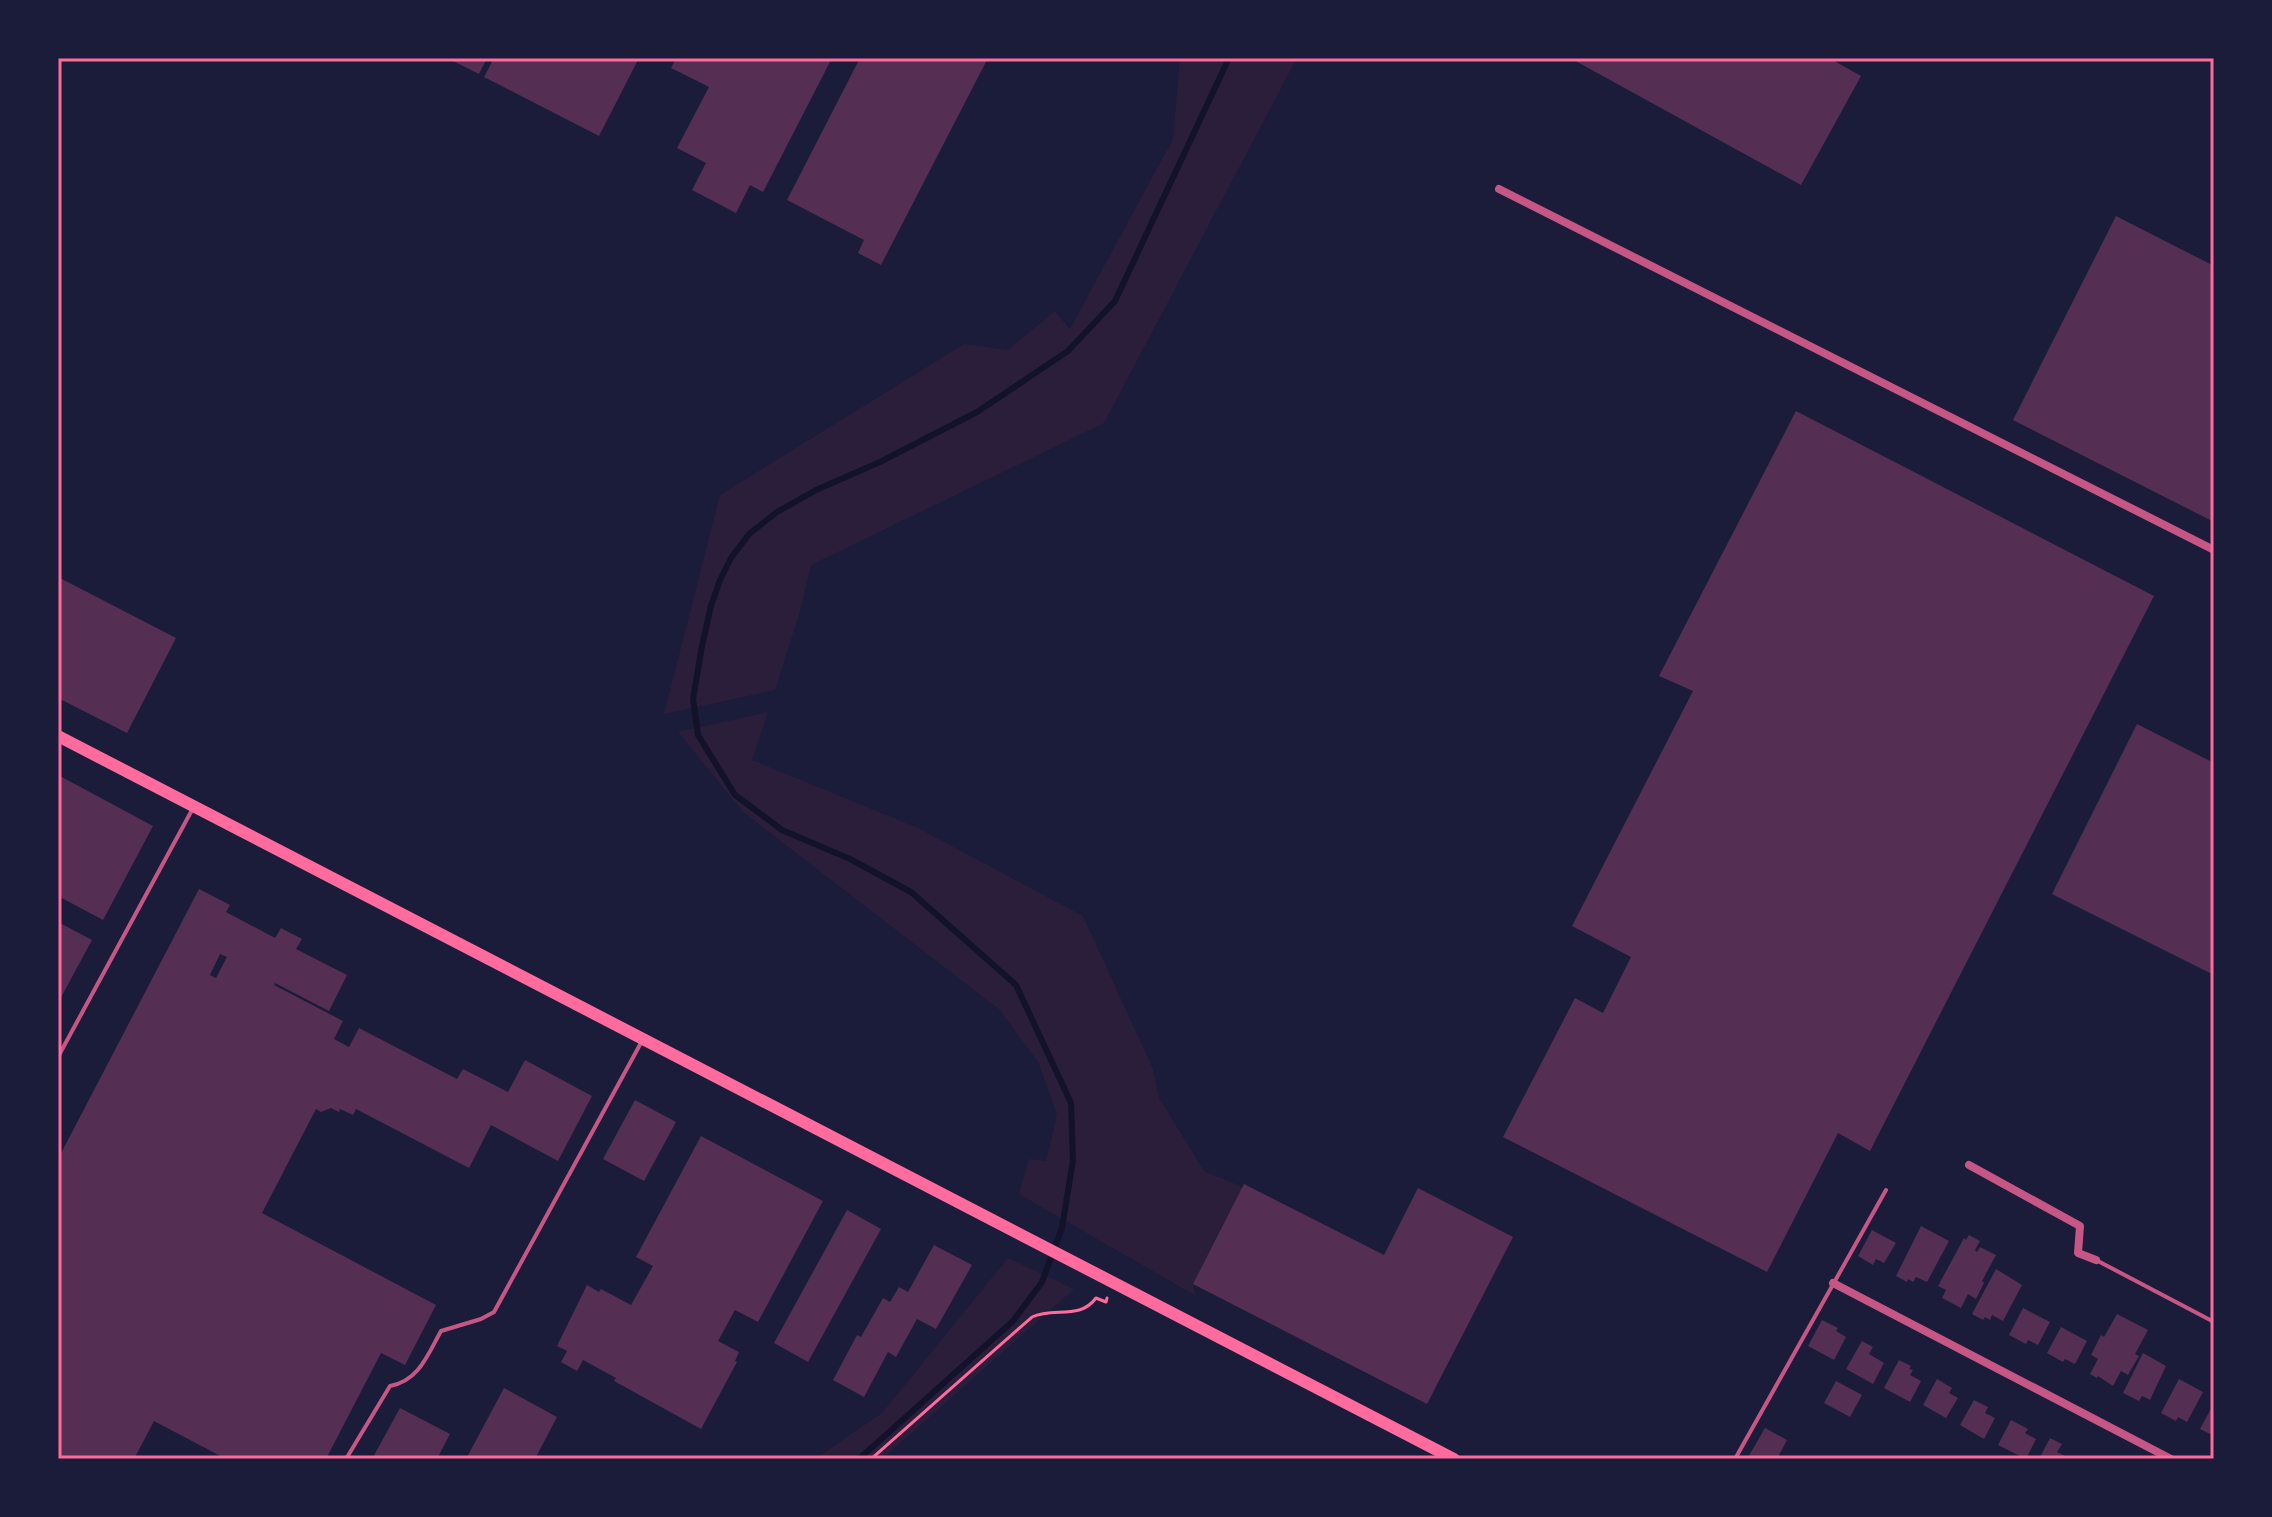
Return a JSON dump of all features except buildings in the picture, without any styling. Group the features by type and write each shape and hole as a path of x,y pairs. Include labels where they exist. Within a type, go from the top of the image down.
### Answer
{"main road":[{"path":"58,736 1454,1459"}],"street":[{"path":"1499,189 2214,550"},
{"path":"1969,1165 2080,1226 2078,1253 2096,1260"},
{"path":"1833,1283 2171,1459"}],"lane":[{"path":"58,1057 194,806"},
{"path":"346,1459 390,1386 399,1385 414,1376 441,1331 494,1312 643,1038"},
{"path":"1735,1459 1886,1190"},
{"path":"2096,1260 2214,1322"}],"path":[{"path":"871,1459 1032,1317 1043,1312 1081,1310 1090,1305"}],"shaded area":[{"path":"1180,58 1297,58 1104,423 811,565 775,690 664,714 720,495 964,344 1008,350 1055,311 1070,329 1173,139"},
{"path":"768,712 752,760 918,828 1083,916 1153,1069 1159,1098 1204,1171 1243,1187 1193,1284 1196,1296 1019,1194 1029,1159 1046,1161 1057,1114 1038,1062 1000,1010 743,812 678,732"},
{"path":"1008,1258 1074,1289 882,1459 815,1459 882,1413"}],"waterway":[{"path":"859,1459 1013,1321 1042,1282 1062,1228 1073,1160 1071,1103 1016,985 911,892 850,859 782,830 735,795 698,735 693,699 711,606 731,558 749,534 777,512 977,412 1068,351 1115,301 1229,58"}]}
